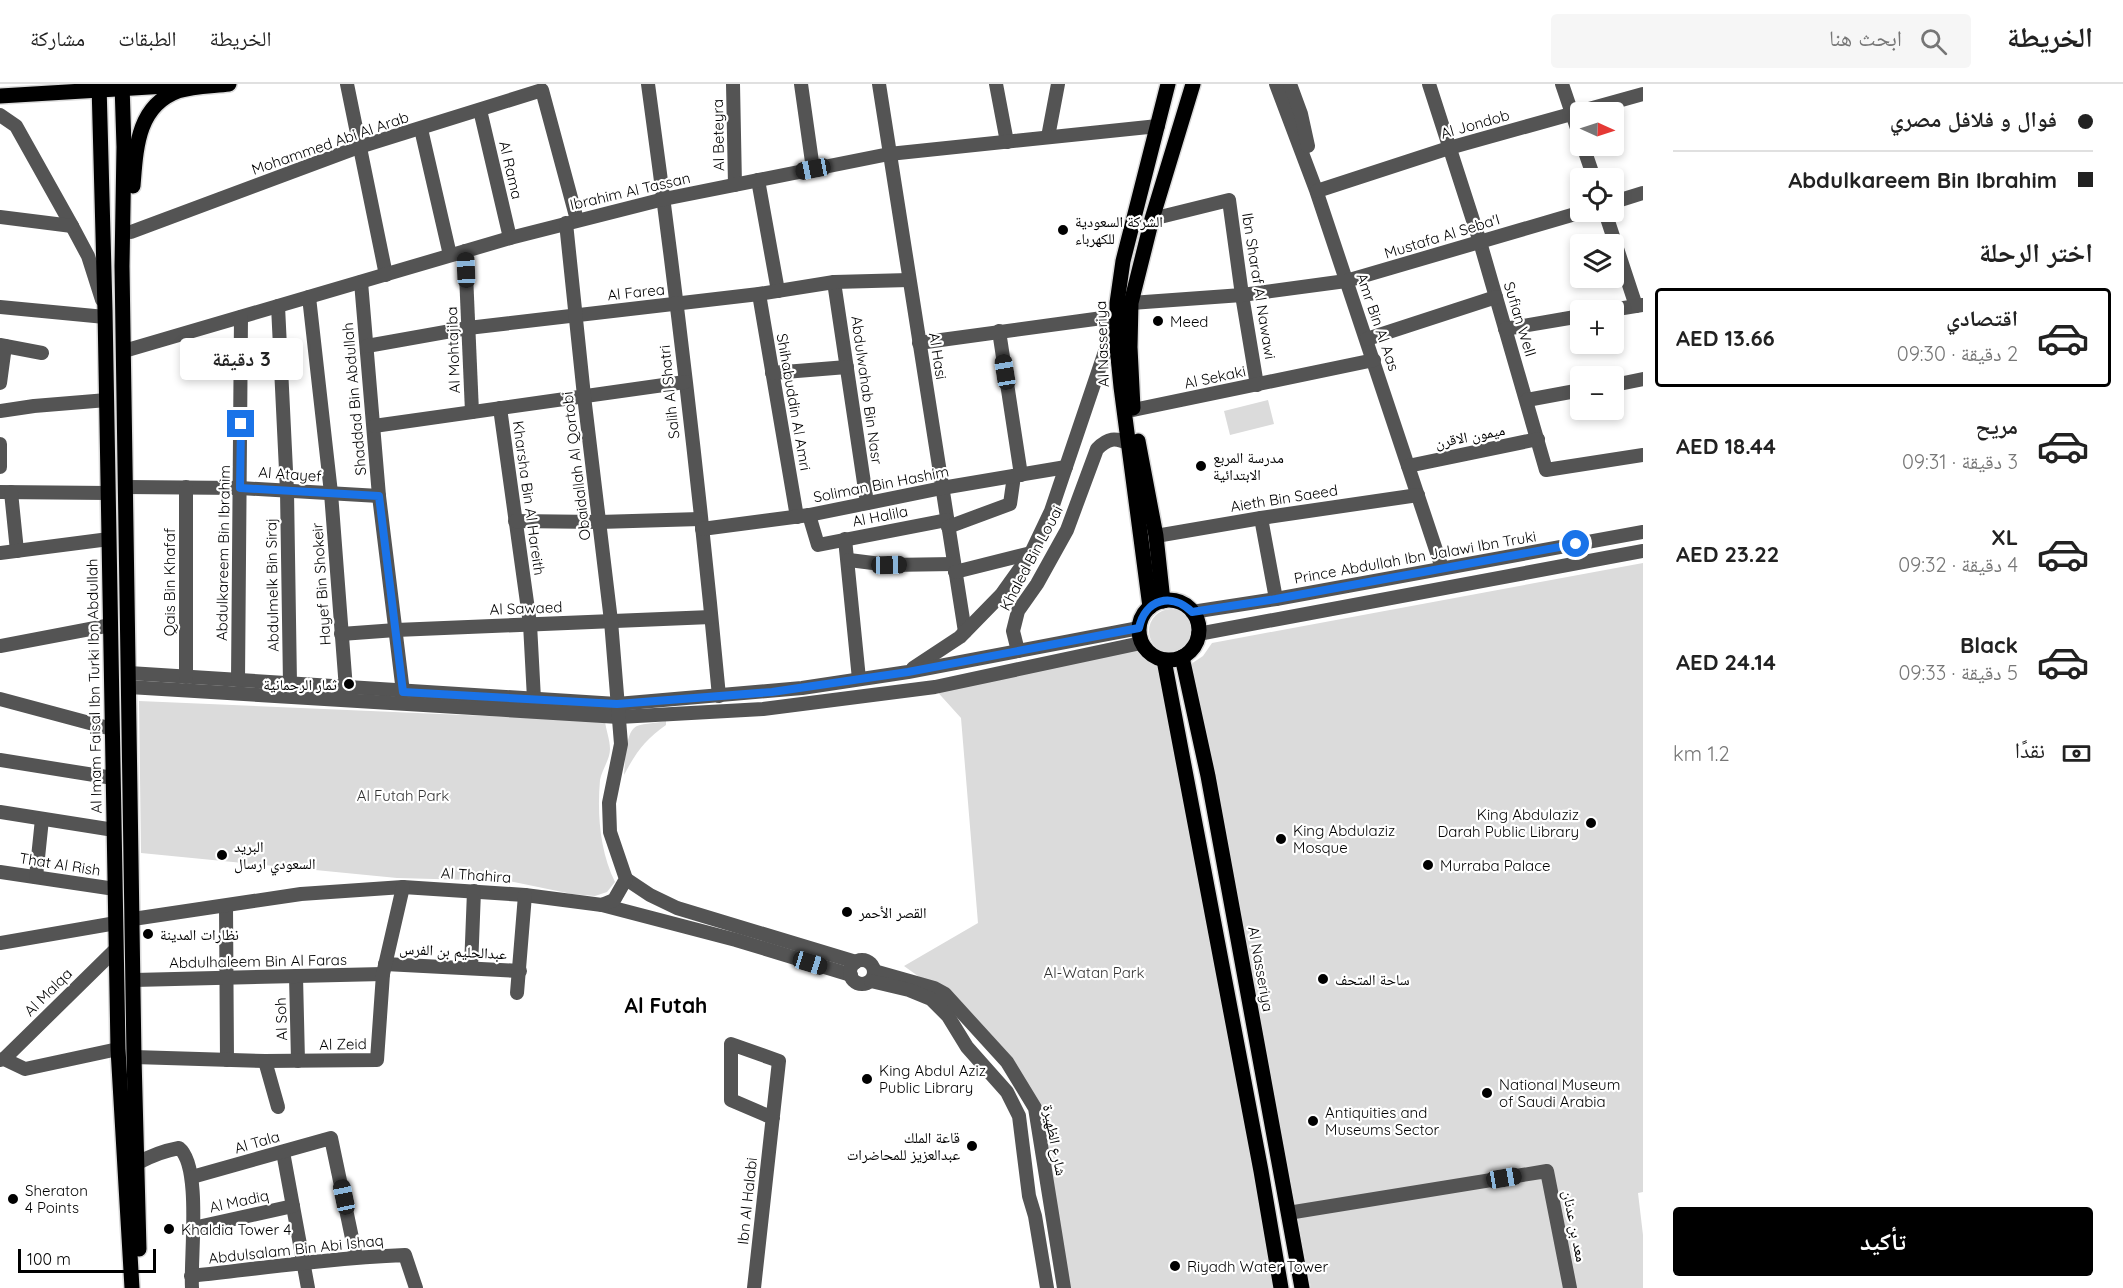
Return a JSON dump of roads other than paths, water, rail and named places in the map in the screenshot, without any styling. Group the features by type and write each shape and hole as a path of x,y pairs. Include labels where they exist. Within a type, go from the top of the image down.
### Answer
{"main road":[{"path":"0,92 20,84"},
{"path":"0,92 32,84"},
{"path":"0,92 100,86 208,84"},
{"path":"122,266 130,232 135,158 140,130 162,98 180,90 229,84"},
{"name":"Al Nasseriya","path":"1156,604 1129,444 1117,347 1117,303 1123,261 1168,84"},
{"name":"Al Nasseriya","path":"1156,604 1156,536 1133,410 1130,346 1131,303 1152,219 1193,84"},
{"name":"Al Imam Faisal Ibn Turki Ibn Abdullah","path":"100,86 118,1049 132,1288"},
{"path":"122,86 124,147 122,266 134,1057 140,1288"},
{"path":"1179,602 1192,612 1196,619 1198,634 1191,650 1182,657 1164,660 1148,652 1140,635 1141,620 1156,604 1179,602"},
{"name":"Al Nasseriya","path":"1182,657 1208,776 1302,1288"},
{"path":"1164,660 1281,1288"},
{"path":"1261,1171 1264,1180 1273,1183 1279,1177 1280,1168"}],"street":[{"path":"347,84 386,275"},
{"name":"Salih Al Shatri","path":"648,84 664,199 719,696"},
{"name":"Al Beteyra","path":"733,84 735,185"},
{"path":"801,84 813,169"},
{"name":"Al Hasi","path":"879,84 965,632"},
{"path":"996,84 1007,142"},
{"path":"1047,137 1058,84"},
{"name":"Sufian Well","path":"1429,84 1480,242 1546,470 1643,455"},
{"path":"1562,84 1570,108"},
{"name":"Amr Bin Al Aas","path":"1281,86 1301,114 1316,190 1442,568"},
{"name":"Mohammed Abi Al Arab","path":"130,232 360,147 542,90"},
{"name":"Obaidallah Al Qortobi","path":"542,90 572,222 576,315 618,711"},
{"name":"Al Jondob","path":"1615,102 1643,94"},
{"name":"Al Rama","path":"480,110 510,238"},
{"path":"0,115 16,126 72,225 88,256 105,314 0,307"},
{"name":"Al Jondob","path":"1316,190 1449,148 1570,115"},
{"name":"Ibrahim Al Tassan","path":"124,351 510,238 664,199 889,154 1158,126"},
{"path":"421,129 450,255"},
{"path":"758,180 778,291"},
{"path":"1624,199 1643,194"},
{"name":"Ibn Sharaf Al Nawawi","path":"1152,219 1229,200 1257,385"},
{"name":"Mustafa Al Seba'I","path":"1131,303 1242,296 1347,281 1570,216"},
{"path":"0,217 72,225"},
{"path":"1609,222 1639,306 1624,308"},
{"name":"Al Mohtajiba","path":"465,251 472,412"},
{"name":"Al Farea","path":"367,346 468,328 759,294 834,282 909,280"},
{"name":"Shaddad Bin Abdullah","path":"361,282 379,496 403,692"},
{"name":"Abdulwahab Bin Nasr","path":"834,282 867,503"},
{"name":"Shihabuddin Al Amri","path":"759,294 772,373 803,516 818,544"},
{"name":"Hayef Bin Shokeir","path":"309,297 331,494 341,634 337,692"},
{"path":"1367,339 1496,297"},
{"name":"Abdulmelk Bin Siraj","path":"278,306 287,491 290,684"},
{"path":"908,672 965,632 1001,595 1031,553 1051,511 1117,316 919,343"},
{"name":"Abdulkareem Bin Ibrahim","path":"238,680 241,317"},
{"path":"1505,328 1570,318"},
{"path":"999,331 1017,475"},
{"path":"0,383 2,346 42,353"},
{"name":"Al Sekaki","path":"1133,410 1374,360"},
{"path":"772,373 847,367"},
{"path":"1624,383 1643,380"},
{"path":"374,426 685,382"},
{"path":"1527,400 1570,392"},
{"path":"0,411 106,400"},
{"name":"Kharsha Bin Al Hareith","path":"500,408 530,624 534,699"},
{"name":"Khaled Bin Louai","path":"1018,651 1013,631 1018,611 1037,584 1067,530 1097,449 1104,442 1112,439 1120,439 1129,444"},
{"name":"ميمون الاقرن","path":"1408,466 1538,439"},
{"path":"0,444 0,467"},
{"name":"Soliman Bin Hashim","path":"515,521 701,524 803,516 942,488 1066,467"},
{"name":"Al Halila","path":"818,544 948,524 1010,504 1017,475"},
{"name":"Al Atayef","path":"126,487 240,488 379,496"},
{"name":"Qais Bin Khafaf","path":"186,487 186,677"},
{"path":"17,551 5,492 108,493"},
{"name":"Aieth Bin Saeed","path":"1156,536 1418,495"},
{"path":"1262,518 1276,599"},
{"name":"Prince Abdullah Ibn Jalawi Ibn Truki","path":"1192,612 1276,599 1643,532"},
{"path":"0,554 109,539"},
{"path":"845,539 849,560 859,679"},
{"path":"1198,634 1643,551"},
{"name":"Khaled Bin Louai","path":"849,560 889,565 955,568 1031,553"},
{"name":"Al Sawaed","path":"341,634 711,617"},
{"path":"0,646 111,625"},
{"path":"129,680 308,692 403,692 534,699 618,711 719,696 772,692 908,672 1018,651 1140,635"},
{"path":"602,905 614,900 626,879 610,832 609,803 614,776 624,739 632,725 646,717 764,709 935,687 1140,635"},
{"path":"129,680 186,677 238,680 290,684 308,692"},
{"path":"337,692 662,715"},
{"path":"0,699 112,729"},
{"path":"618,711 621,744 619,756"},
{"path":"0,760 113,778"},
{"path":"0,812 114,830"},
{"path":"36,877 42,819"},
{"name":"That Al Rish","path":"0,872 115,889"},
{"name":"شارع الظهيرة","path":"626,879 650,895 677,908 854,969"},
{"name":"Al Thahira","path":"133,919 301,894 403,887 525,895 602,905"},
{"name":"Al Zeid","path":"134,1057 265,1061 377,1060 384,969 403,887"},
{"path":"471,968 474,891"},
{"path":"518,993 525,895"},
{"name":"شارع الظهيرة","path":"602,905 854,969 866,961 872,965 872,976 866,984 859,984 853,980 854,969"},
{"path":"226,906 227,1060"},
{"path":"0,943 116,923"},
{"name":"Al Malqa","path":"2,1060 116,949"},
{"name":"عبدالحليم بن الفرس","path":"384,969 520,970"},
{"name":"Abdulhaleem Bin Al Faras","path":"134,980 296,976 384,969"},
{"name":"Al Soh","path":"296,976 298,1061"},
{"name":"شارع الظهيرة","path":"872,976 931,999 948,1016 967,1047 1007,1092 1019,1116 1029,1196 1035,1216 1047,1288"},
{"name":"شارع الظهيرة","path":"872,976 934,988 945,994 1007,1062 1035,1108 1064,1288"},
{"name":"Ibn Al Halabi","path":"754,1288 773,1118 779,1061 732,1044 731,1100 773,1118"},
{"path":"2,1060 25,1069 118,1049"},
{"path":"265,1061 278,1107"},
{"name":"Al Tala","path":"192,1178 331,1138 356,1257"},
{"path":"138,1163 153,1154 179,1148 184,1152 192,1178 192,1282"},
{"path":"283,1152 308,1288"},
{"name":"معد بن عدنان","path":"1288,1213 1547,1171 1570,1288"},
{"name":"Al Madiq","path":"193,1228 293,1206"},
{"name":"Abdulsalam Bin Abi Ishaq","path":"192,1282 356,1257 405,1255 416,1288"}],"place":[{"name":"الشركة السعودية للكهرباء","path":"1063,230"},
{"name":"Meed","path":"1158,321"},
{"name":"مدرسة المربع الابتدائية","path":"1201,466"},
{"name":"ثمار الرحمانية","path":"349,684"},
{"name":"King Abdulaziz Darah Public Library","path":"1591,823"},
{"name":"King Abdulaziz Mosque","path":"1281,839"},
{"name":"البريد السعودي ارسال","path":"222,855"},
{"name":"Murraba Palace","path":"1428,865"},
{"name":"القصر الأحمر","path":"847,912"},
{"name":"نظارات المدينة","path":"148,934"},
{"name":"ساحة المتحف","path":"1323,979"},
{"name":"King Abdul Aziz Public Library","path":"867,1079"},
{"name":"National Museum of Saudi Arabia","path":"1487,1093"},
{"name":"Antiquities and Museums Sector","path":"1313,1121"},
{"name":"قاعة الملك عبدالعزيز للمحاضرات","path":"972,1146"},
{"name":"Sheraton 4 Points","path":"13,1199"},
{"name":"Khaldia Tower 4","path":"169,1229"},
{"name":"Riyadh Water Tower","path":"1175,1266"}],"district":[{"name":"Al Futah","path":"666,1005"}],"park label":[{"name":"Al Futah Park","path":"403,795"},
{"name":"Al-Watan Park","path":"1094,972"}]}
